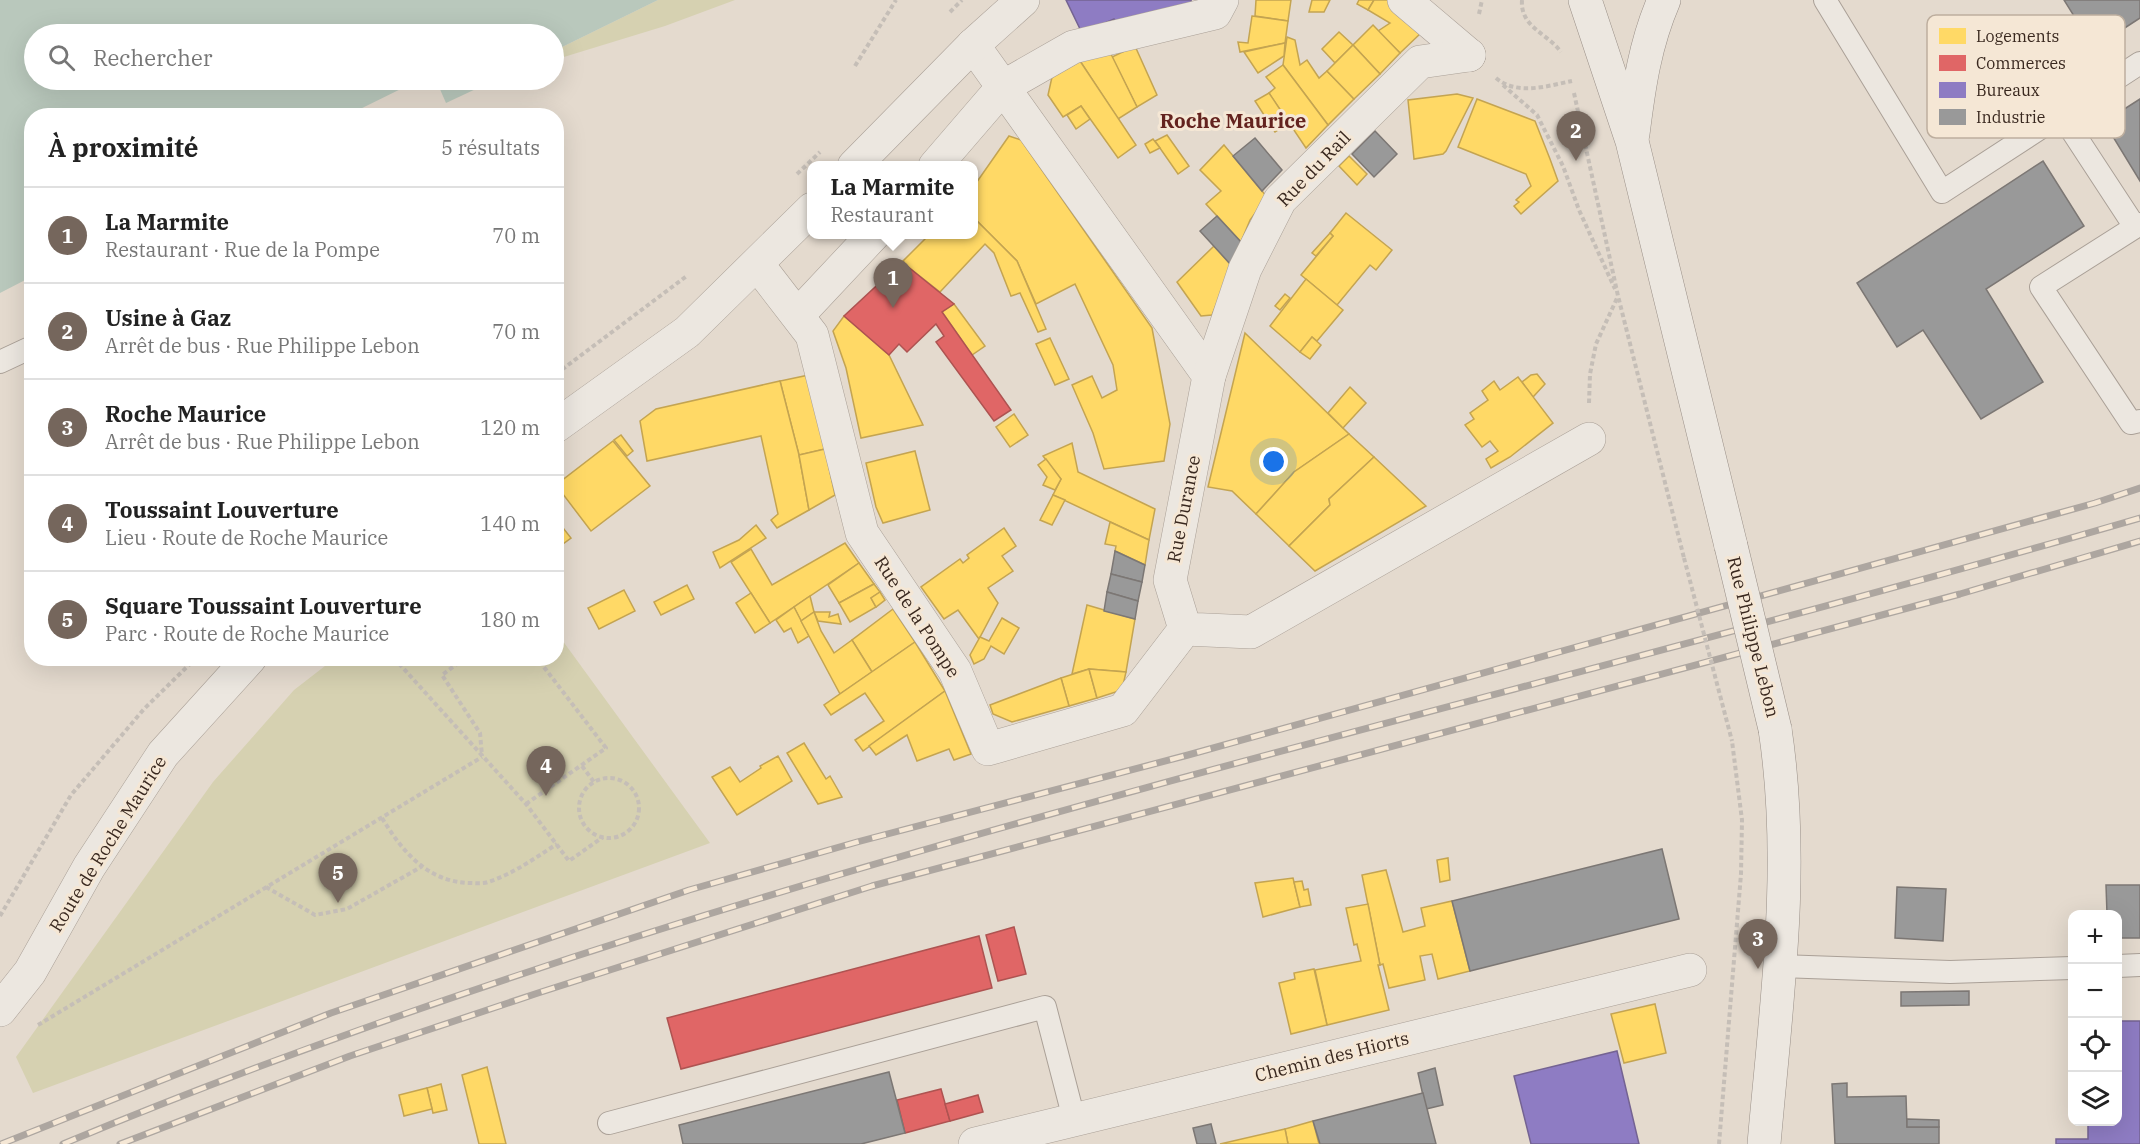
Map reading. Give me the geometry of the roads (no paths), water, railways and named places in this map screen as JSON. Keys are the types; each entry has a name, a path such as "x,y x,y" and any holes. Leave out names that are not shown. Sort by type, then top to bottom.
{"street":[{"path":"858,161 973,45 1023,0"},
{"path":"938,161 1003,87 1073,47 1215,13 1222,0"},
{"name":"Rue du Rail","path":"1209,376 1245,268 1280,200 1420,62 1470,55 1404,0"},
{"name":"Rue Philippe Lebon","path":"1585,0 1632,141 1775,729 1786,822 1780,966 1764,1144"},
{"name":"Rue Philippe Lebon","path":"1632,141 1641,72 1648,42 1664,0"},
{"path":"973,45 1209,376"},
{"path":"564,419 687,332 758,265 807,214"},
{"path":"798,315 869,239"},
{"name":"Rue de la Pompe","path":"758,265 812,335 862,533 955,670 988,749 1123,710 1185,628"},
{"name":"Rue Durance","path":"1185,628 1170,580 1209,376"},
{"path":"1185,628 1251,632 1588,439"},
{"name":"Route de Roche Maurice","path":"0,1010 30,972 89,867 164,754 243,666"},
{"name":"Chemin des Hiorts","path":"975,1144 1689,970"}],"lane":[{"path":"1826,0 1942,192 2024,138"},
{"path":"2125,73 2140,63"},
{"path":"2077,138 2137,226 2041,287 2131,423 2140,421"},
{"path":"0,362 24,351"},
{"path":"2122,966 2140,965"},
{"path":"1780,966 1950,972 2068,968"},
{"path":"609,1123 1045,1007 1074,1119"}],"railway":[{"path":"1,1144 331,1013 689,890 857,842 1188,755 2095,503 2140,488"},
{"path":"63,1144 316,1046 572,957 831,877 1092,802 1617,662 2140,518"},
{"path":"120,1144 350,1056 872,886 1960,594 2140,541"}],"place":[{"name":"Usine à Gaz","path":"1576,161"},
{"name":"La Marmite","path":"893,308"},
{"name":"Toussaint Louverture","path":"546,796"},
{"name":"Square Toussaint Louverture","path":"338,903"},
{"name":"Roche Maurice","path":"1758,969"}],"district":[{"name":"Roche Maurice","path":"1233,121"}]}
